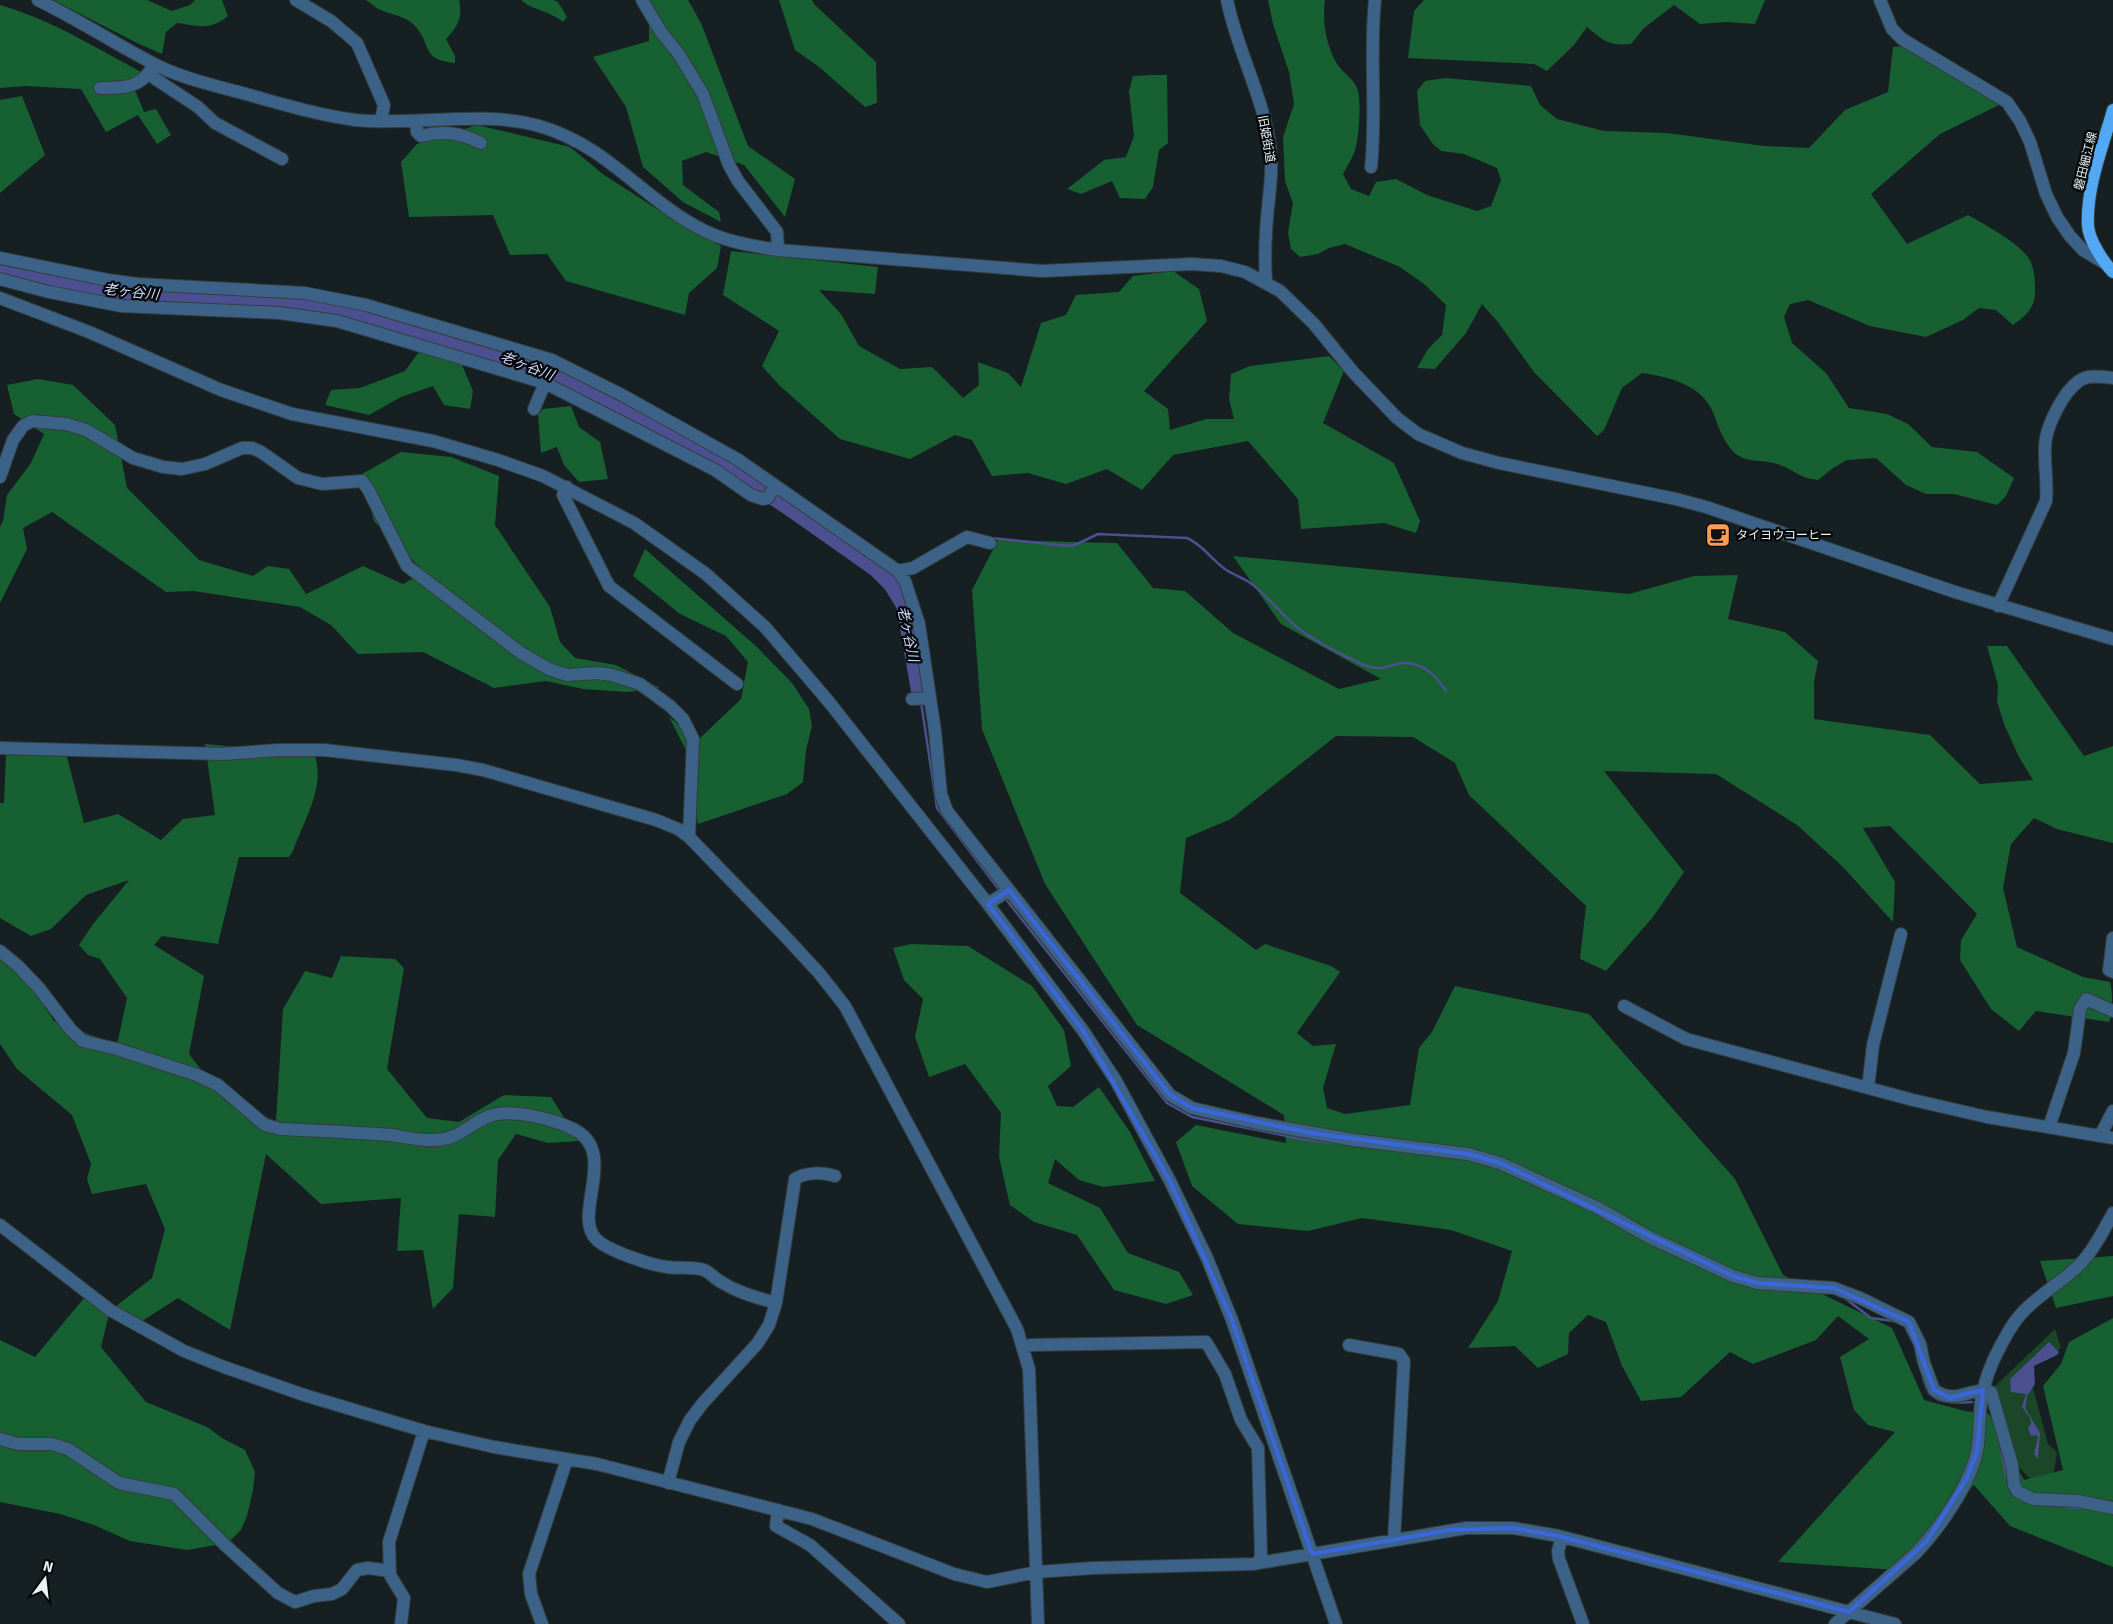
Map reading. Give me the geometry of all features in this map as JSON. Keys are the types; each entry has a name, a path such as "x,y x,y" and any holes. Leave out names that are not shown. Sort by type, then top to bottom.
{"main road":[{"name":"磐田細江線","path":"2113,110 2091,189 2088,227 2103,262 2113,272"}],"street":[{"path":"38,0 151,69 216,123 282,159"},
{"path":"296,0 331,21 357,43 384,105 381,121"},
{"path":"642,0 703,94 729,165 738,181 751,195 777,232 778,250"},
{"name":"旧姫街道","path":"1227,0 1234,30 1265,122 1270,147 1271,173 1266,234 1266,282"},
{"path":"1371,167 1375,120 1372,83 1372,26 1375,0"},
{"path":"1880,0 1892,29 1902,39 2007,102 2020,121 2030,142 2046,194 2057,217 2070,236 2083,250 2103,262"},
{"path":"100,88 127,88 136,85 151,69"},
{"path":"151,69 291,107 354,120 416,122 514,121 540,126 578,141 606,158 658,200 706,232 747,244 778,250 1042,271 1192,264 1221,266 1245,272 1280,291 1314,324 1353,372 1397,418 1418,434 1441,445 1498,463 1676,499 1706,507 1998,606 2113,639"},
{"path":"416,122 417,132 421,136 457,133 481,143"},
{"path":"0,258 108,280 138,284 305,293 366,305 552,360 622,395 737,459 901,575 919,624 941,794 947,811 1116,1081 1170,1181 1207,1258 1232,1320 1336,1624"},
{"path":"774,487 768,498 763,499 752,495 715,470 545,383 337,321 280,313 121,306 49,292 2,280 0,297 89,332 221,390 292,414 433,441 498,460 567,488 634,523 706,574 765,628 1170,1095 1179,1102 1192,1108 1257,1123 1354,1140 1468,1154 1500,1163 1598,1208 1649,1237 1733,1276 1758,1283 1834,1288 1882,1308 1910,1322 1920,1344 1924,1363 1934,1390 1950,1398 1983,1390 1991,1392 2012,1465 2014,1485 2018,1492 2033,1499 2078,1501 2113,1508"},
{"path":"137,306 138,284"},
{"path":"1998,606 2046,501 2047,484 2044,449 2046,432 2054,414 2079,381 2091,377 2113,378"},
{"path":"534,409 545,383"},
{"path":"0,477 13,440 23,426 32,421 66,424 86,430 133,458 163,468 182,469 205,464 242,448 252,448 261,452 298,478 322,484 362,481 407,566 521,653 549,669 567,675 597,673 612,675 640,684 670,706 683,719 693,739 689,837"},
{"path":"567,488 563,495 609,586 737,684"},
{"path":"901,575 967,537 990,543"},
{"path":"912,700 930,698"},
{"path":"0,748 223,754 279,750 324,750 456,764 483,770 584,801 656,820 678,829 689,837 789,940 819,973 845,1006 1017,1329 1024,1347 1029,1369 1038,1624"},
{"path":"1868,1088 1874,1045 1901,934"},
{"path":"2113,938 2109,970 2113,972"},
{"path":"0,951 24,972 71,1030 83,1041 117,1049 197,1075 218,1085 265,1125 281,1129 389,1135 433,1140 453,1138 489,1116 501,1113 536,1117 572,1128 583,1135 592,1149 594,1175 589,1219 590,1230 596,1240 637,1260 666,1267 704,1270 722,1283 739,1291 776,1303"},
{"path":"2049,1127 2074,1053 2080,1009 2086,999 2113,1011"},
{"path":"1624,1006 1686,1039 1913,1100 1978,1115 2113,1138"},
{"path":"2100,1136 2113,1111"},
{"path":"668,1483 679,1442 690,1420 708,1396 757,1344 769,1325 776,1303 795,1179 801,1175 809,1174 835,1176"},
{"path":"1835,1624 1920,1548 1956,1498 1967,1478 1977,1451 1983,1390 1993,1362 2021,1313 2082,1262 2098,1240 2113,1214"},
{"path":"0,1225 110,1310 184,1351 224,1367 304,1395 424,1430 494,1447 597,1464 812,1519 954,1574 987,1582 1037,1572 1093,1568 1258,1563 1450,1530 1482,1528 1528,1530 1562,1537 1895,1624"},
{"path":"1024,1347 1031,1345 1206,1342 1225,1374 1241,1420 1258,1448 1261,1556 1258,1563"},
{"path":"1349,1345 1400,1354 1404,1361 1394,1540"},
{"path":"401,1624 404,1598 390,1576 389,1542 424,1430"},
{"path":"0,1439 18,1444 52,1444 68,1449 119,1482 174,1494 225,1545 278,1593 294,1602 314,1596 332,1594 342,1589 357,1570 368,1568 390,1571"},
{"path":"542,1624 530,1594 529,1574 567,1459"},
{"path":"778,1510 776,1526 810,1545 899,1624"},
{"path":"1562,1537 1558,1551 1559,1559 1581,1623"},
{"path":"1848,1612 1854,1624"}],"highlighted area":[{"path":"1009,890 1170,1095 1192,1108 1311,1133 1468,1154 1500,1163 1733,1276 1757,1283 1834,1288 1909,1322 1934,1390 1950,1398 1983,1390 1977,1451 1967,1478 1927,1541 1849,1612 1559,1536 1513,1528 1450,1530 1312,1554 1232,1320 1170,1181 1084,1032 988,904"}],"green space":[{"path":"53,0 147,0 172,11 190,5 195,0 222,0 228,16 210,26 177,23 166,32 162,54"},
{"path":"366,0 459,0 460,17 454,30 446,39 455,56 455,63 444,61 432,55 420,33 408,20 381,10"},
{"path":"521,0 553,0 558,2 567,17 563,22"},
{"path":"642,0 688,0 701,23 748,146 795,179 785,217 744,165 706,152 682,161 683,185 719,212 721,222 683,202 643,167 626,107 593,57 649,41 649,15"},
{"path":"779,0 812,0 815,5 876,62 877,103 865,107 818,66 795,50"},
{"path":"1268,0 1325,0 1325,24 1330,49 1337,64 1355,84 1359,94 1356,147 1343,174 1351,189 1369,196 1376,182 1396,179 1427,195 1477,211 1491,206 1501,180 1497,168 1464,154 1441,151 1432,143 1420,125 1417,91 1425,81 1446,78 1531,86 1540,105 1557,119 1604,131 1667,133 1764,146 1809,148 1845,110 1888,92 1893,47 1905,46 1999,105 1940,134 1871,194 1907,244 1968,215 2016,245 2028,257 2032,264 2034,276 2034,300 2030,309 2023,317 2013,325 1996,310 1979,308 1963,320 1926,337 1870,326 1808,300 1790,304 1784,317 1792,343 1826,373 1849,408 1887,414 1908,424 1932,447 1977,452 2014,478 2006,496 1997,505 1954,494 1926,494 1906,485 1876,458 1847,460 1818,480 1802,476 1774,463 1741,457 1728,445 1711,408 1698,393 1672,379 1642,373 1622,388 1604,430 1597,436 1534,372 1497,321 1482,304 1466,333 1435,369 1417,368 1428,349 1442,335 1446,305 1424,284 1400,267 1345,244 1329,248 1318,254 1300,257 1291,249 1288,233 1293,203 1285,181 1283,137 1294,104 1289,72 1273,24"},
{"path":"1424,0 1765,0 1755,24 1726,22 1700,24 1674,5 1644,28 1631,44 1607,42 1587,27 1574,45 1547,71 1534,64 1408,58 1414,11"},
{"path":"0,5 56,27 145,74 132,83 144,112 156,109 171,135 157,144 138,115 106,132 81,89 26,86 0,88"},
{"path":"1167,75 1168,143 1159,150 1153,187 1145,199 1120,198 1112,181 1081,194 1067,189 1104,160 1126,157 1134,136 1129,91 1133,76"},
{"path":"22,96 45,155 0,193 0,100"},
{"path":"477,125 570,147 604,175 668,216 721,246 717,268 689,293 685,315 566,281 547,254 510,255 493,215 409,217 401,162 417,144"},
{"path":"731,251 878,267 875,294 819,290 841,314 859,346 900,369 932,367 963,398 979,385 978,362 1008,373 1021,387 1041,323 1066,315 1076,295 1119,292 1133,276 1173,271 1199,289 1207,321 1144,391 1168,409 1170,430 1206,419 1234,419 1229,399 1231,374 1250,366 1329,356 1344,371 1323,423 1394,463 1420,521 1416,533 1384,523 1301,529 1298,499 1248,441 1173,455 1142,490 1107,469 1066,484 1028,473 992,476 972,440 955,435 910,459 840,439 780,386 762,366 779,331 723,295"},
{"path":"421,349 460,360 473,391 470,409 444,405 433,386 401,397 369,415 325,405 331,390 360,388 405,371"},
{"path":"38,379 73,385 115,425 127,488 199,560 253,576 268,566 289,569 306,594 363,566 403,584 424,572 374,521 362,474 401,452 451,457 499,476 495,525 550,607 560,642 575,658 616,665 660,688 627,692 583,689 546,681 494,688 423,652 358,654 331,625 300,607 193,591 166,592 52,512 23,528 27,549 0,603 0,527 3,521 7,495 31,463 44,434 14,414 7,385"},
{"path":"571,406 579,427 600,442 608,479 579,482 564,465 557,447 541,453 538,415 543,409"},
{"path":"998,540 1117,543 1153,588 1185,591 1233,633 1339,689 1381,679 1281,624 1233,556 1629,594 1694,576 1738,575 1728,619 1785,632 1818,661 1814,682 1814,719 1930,735 1980,784 2033,780 2019,757 2004,724 1997,701 1998,685 1987,646 2007,646 2084,756 2113,746 2113,843 2057,829 2034,818 2011,844 2003,888 2017,947 2083,977 2110,982 2112,1002 2109,1022 2036,1011 2019,1031 1991,1009 1960,960 1961,940 1977,914 1890,826 1863,828 1895,882 1893,922 1842,866 1797,825 1716,774 1604,771 1684,872 1653,917 1606,971 1580,959 1586,906 1469,795 1455,763 1413,737 1336,736 1231,819 1186,838 1180,893 1256,950 1265,944 1331,966 1340,972 1297,1033 1313,1046 1336,1044 1323,1088 1327,1108 1345,1114 1410,1105 1419,1048 1432,1032 1455,986 1589,1014 1735,1179 1783,1275 1892,1328 1924,1400 1965,1411 1989,1414 2024,1480 2063,1470 2043,1386 2061,1364 2069,1342 2113,1318 2113,1567 2010,1526 1974,1485 1897,1570 1778,1562 1895,1432 1868,1425 1854,1410 1840,1357 1869,1339 1838,1316 1816,1340 1753,1364 1730,1352 1681,1397 1641,1401 1622,1366 1606,1322 1588,1315 1569,1333 1568,1354 1538,1368 1515,1346 1468,1348 1498,1301 1512,1251 1451,1230 1362,1218 1308,1231 1238,1224 1192,1186 1176,1142 1196,1125 1286,1143 1284,1115 1137,1025 1045,884 982,729 972,590"},
{"path":"645,549 757,647 792,683 809,709 812,726 806,750 803,782 787,794 698,824 688,754 669,717 698,740 741,699 748,662 726,636 680,614 633,576"},
{"path":"205,744 314,754 318,778 312,803 289,857 239,857 218,944 162,936 154,945 204,976 189,1054 225,1101 276,1121 283,1009 305,971 332,978 341,956 395,959 404,968 387,1069 427,1118 459,1122 504,1095 551,1097 579,1141 548,1143 516,1134 498,1160 495,1217 459,1214 453,1288 433,1309 423,1250 397,1251 401,1198 321,1204 266,1154 230,1330 178,1298 136,1325 110,1310 101,1347 146,1402 207,1427 222,1438 245,1450 255,1472 247,1516 241,1530 228,1543 187,1550 130,1541 94,1525 60,1514 0,1502 0,1340 35,1357 84,1298 111,1310 152,1278 165,1229 146,1184 92,1194 87,1179 91,1164 72,1115 17,1069 0,1044 0,946 22,973 54,1021 117,1045 127,998 100,959 88,955 79,945 93,924 129,880 86,895 51,929 31,936 0,918 0,803 4,803 6,755 66,753 84,823 118,814 161,840 183,819 215,815"},
{"path":"911,944 968,946 1032,986 1064,1030 1071,1066 1048,1086 1057,1106 1073,1107 1099,1087 1130,1132 1155,1181 1103,1187 1079,1180 1055,1159 1048,1183 1100,1208 1128,1253 1179,1272 1193,1295 1166,1304 1114,1290 1077,1235 1034,1222 1010,1205 999,1157 1001,1113 965,1064 929,1077 915,1037 923,999 904,980 893,948"},
{"path":"2113,1256 2113,1296 2056,1308 2040,1261"},
{"path":"2055,1329 2061,1348 2035,1365 2029,1373 2048,1444 2057,1452 2054,1472 2042,1492 2017,1465 1993,1388"}],"water":[{"path":"2049,1342 2059,1352 2057,1355 2034,1366 2035,1384 2027,1396 2025,1408 2040,1433 2038,1459 2034,1454 2038,1437 2036,1435 2031,1436 2028,1428 2031,1424 2030,1418 2022,1407 2026,1394 2011,1392 2010,1379"}],"waterway":[{"name":"老ヶ谷川","path":"0,268 86,287 190,298 295,303 361,314 522,362 556,377 726,466 876,569 891,584 904,605 919,691"},
{"path":"991,538 1068,546 1075,545 1098,534 1187,538 1198,544 1225,569 1255,587 1293,624 1318,642 1372,667 1381,668 1404,663 1418,665 1429,671 1446,691"},
{"path":"891,584 900,579"},
{"path":"921,702 937,808 1000,891"},
{"path":"1005,898 1167,1103 1192,1117 1302,1139 1344,1144"},
{"path":"1773,1290 1785,1291"},
{"path":"1846,1299 1871,1318 1894,1321"},
{"path":"1923,1377 1926,1386 1935,1398 1955,1403 1972,1402"},
{"path":"2001,1450 2007,1479"},
{"path":"2065,1507 2082,1508"}],"place":[{"name":"タイヨウコーヒー","path":"1718,535"}]}
